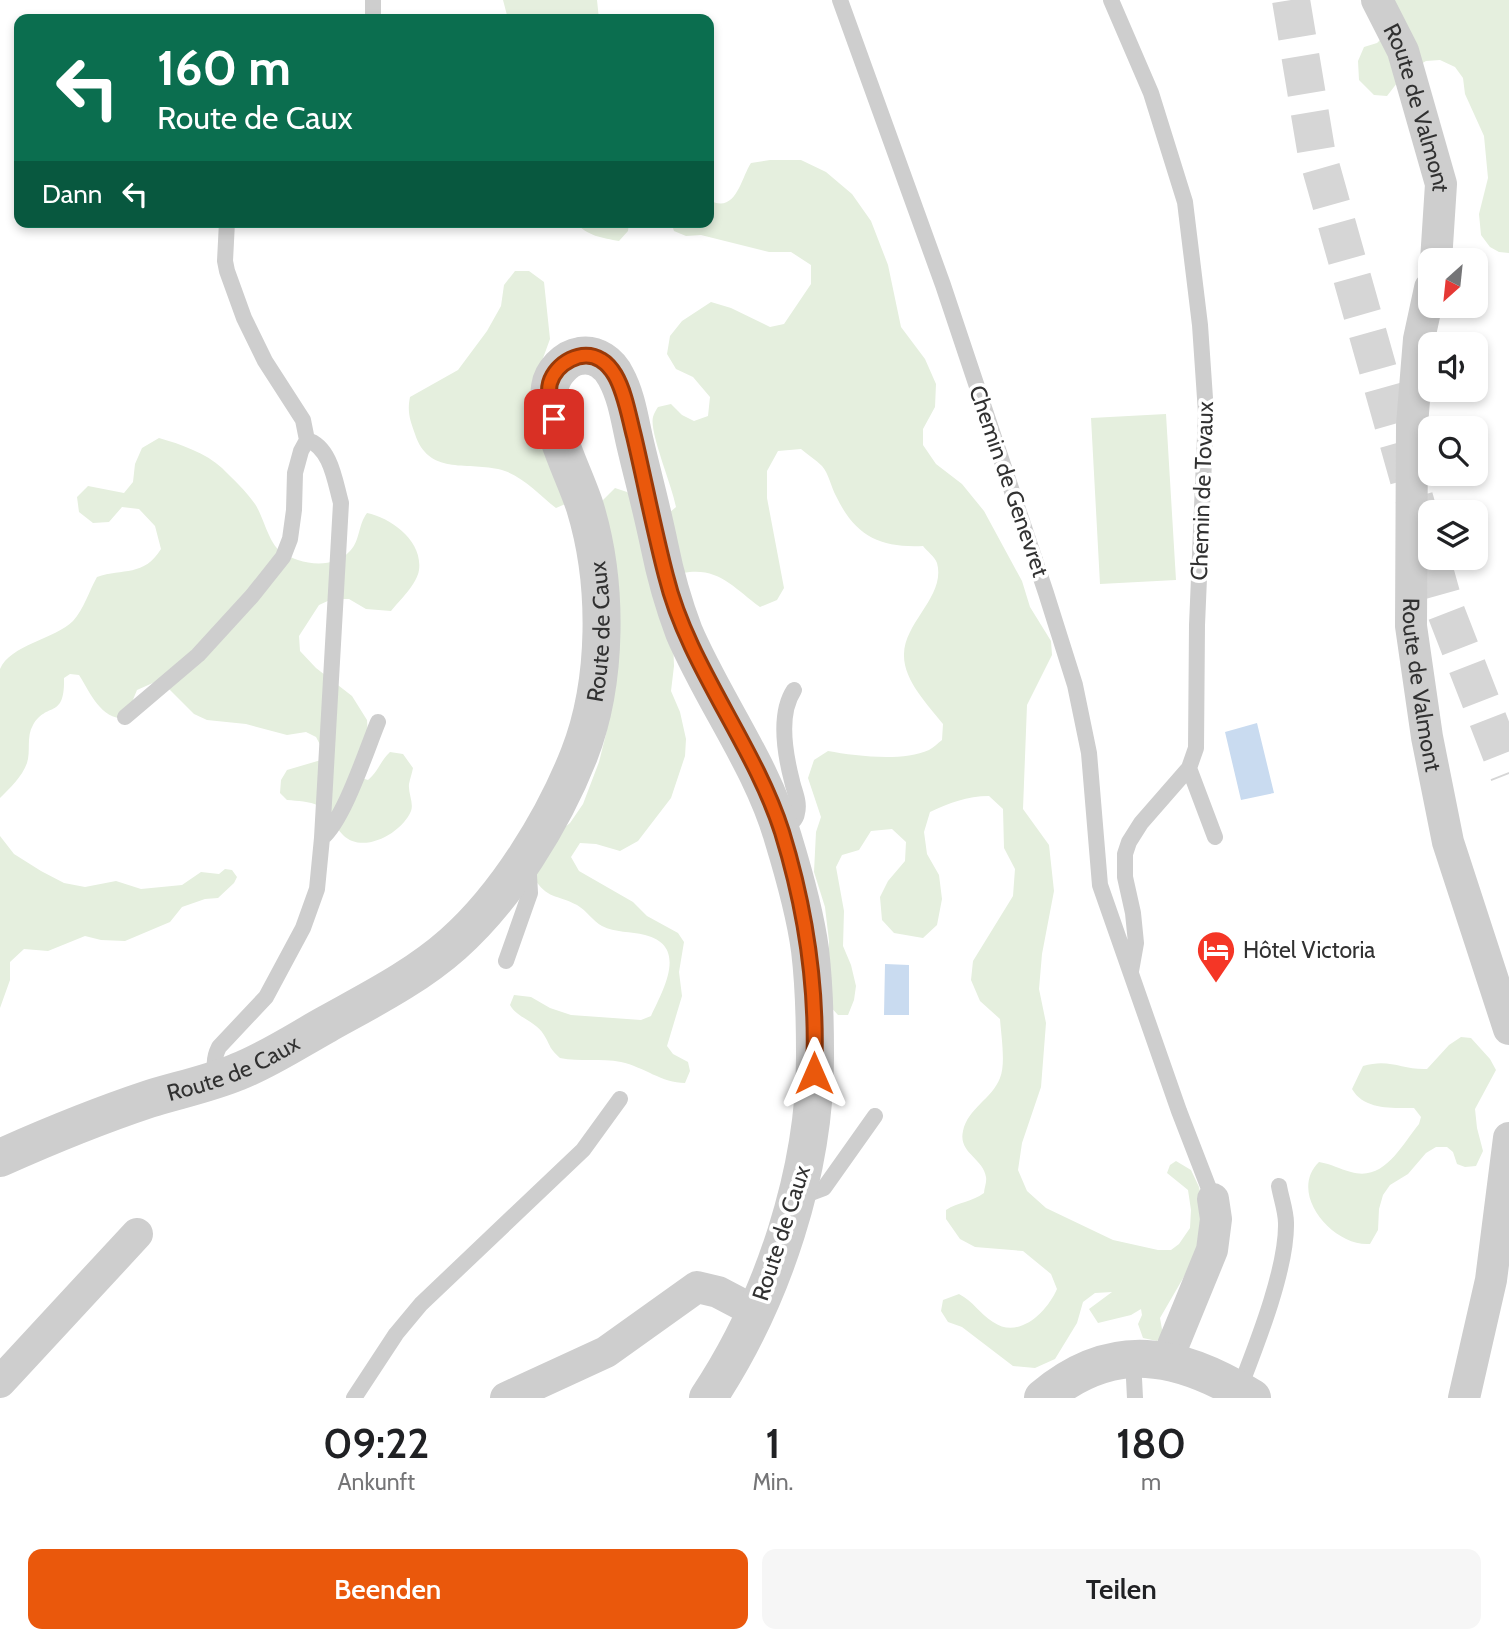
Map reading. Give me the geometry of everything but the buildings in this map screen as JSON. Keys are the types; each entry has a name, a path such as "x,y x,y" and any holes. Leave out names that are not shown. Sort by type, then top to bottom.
{"street":[{"name":"Route de Valmont","path":"1377,0 1403,51 1441,184 1437,248"},
{"name":"Route de Valmont","path":"1424,318 1419,339 1412,425 1411,626 1427,737 1448,842 1509,1029"},
{"name":"Route de Caux","path":"0,1158 76,1125 218,1079 256,1063 422,969 474,924 519,866 542,830 580,753 591,716 598,673 601,635 597,556 585,507 554,419 549,392 550,382 556,371 572,358 599,358 616,377 628,415 666,578 685,633 748,753 781,830 810,950 815,1053 813,1112 799,1190 756,1312 743,1340 708,1398"},
{"path":"1464,1398 1491,1280 1509,1138"},
{"path":"1150,1359 1212,1250 1216,1219 1213,1199"},
{"path":"0,1382 136,1234"},
{"name":"Route de Caux","path":"506,1398 607,1352 697,1287 718,1292 756,1312"},
{"path":"1043,1398 1062,1382 1082,1372 1106,1364 1150,1359 1190,1367 1245,1394"}],"lane":[{"name":"Chemin de Genevret","path":"840,0 943,285 1075,685 1089,753 1100,885 1111,921 1132,971 1178,1111 1213,1199"},
{"name":"Chemin de Tovaux","path":"1111,0 1151,93 1185,202 1200,325 1206,413 1197,625 1196,748 1189,768 1141,822 1125,854 1125,877 1136,943 1132,971"},
{"path":"125,718 198,655 252,596 283,557 290,539 297,461 307,440 303,420 265,361 244,318 226,271 227,228"},
{"path":"218,1079 214,1067 219,1047 266,997 303,928 317,889 323,838 341,503 326,454 314,442 307,440"},
{"path":"781,830 793,822 798,803 787,761 786,741 786,711 788,699 794,690"},
{"path":"323,838 330,832 346,799 379,722"},
{"path":"1189,768 1215,838"},
{"path":"506,961 530,893 529,875 519,866"},
{"path":"354,1398 396,1334 421,1304 583,1150 620,1099"},
{"path":"799,1190 808,1194 824,1188 875,1116"},
{"path":"1245,1394 1254,1353 1281,1264 1286,1221 1279,1186"},
{"path":"1135,1398 1150,1359"}],"green space":[{"path":"503,0 597,0 598,14 507,14"},
{"path":"1387,0 1509,0 1509,253 1490,247 1481,235 1479,214 1488,178 1484,136 1465,94 1463,78 1455,67 1440,60 1426,61 1404,74 1387,96 1374,95 1359,80 1358,61 1364,47 1377,43 1383,37"},
{"path":"801,160 826,172 852,194 871,221 888,265 901,327 925,359 936,384 935,407 923,429 923,445 936,464 962,484 984,511 1022,581 1030,607 1051,641 1052,655 1027,705 1023,809 1049,845 1054,891 1042,954 1039,989 1046,1023 1041,1087 1022,1143 1018,1170 1027,1191 1046,1208 1113,1240 1158,1250 1171,1250 1179,1244 1190,1228 1191,1210 1188,1190 1167,1173 1170,1165 1176,1161 1191,1170 1199,1187 1206,1218 1200,1249 1160,1318 1163,1335 1157,1341 1143,1338 1138,1324 1142,1315 1141,1309 1131,1315 1098,1323 1089,1309 1112,1292 1095,1293 1083,1302 1077,1323 1055,1359 1035,1368 1013,1366 962,1327 948,1322 941,1311 943,1300 959,1294 993,1322 1013,1328 1022,1326 1039,1314 1057,1289 1051,1274 1023,1251 975,1247 960,1239 946,1219 946,1210 984,1193 984,1170 964,1145 963,1131 970,1116 992,1092 1000,1078 1003,1049 1000,1019 980,1001 971,980 973,961 1013,896 1015,869 1004,848 1003,809 989,796 958,801 930,812 924,832 927,854 939,875 942,899 937,925 923,938 894,933 882,920 880,897 888,881 905,861 906,842 892,829 871,831 859,850 842,855 836,867 844,911 843,946 856,986 848,1015 838,1015 828,1004 829,941 825,907 814,872 816,832 821,817 808,778 814,760 828,751 865,756 906,756 929,750 942,740 943,724 912,683 904,654 911,630 931,598 938,575 936,561 923,546 882,542 861,530 843,510 824,469 801,449 778,451 767,471 767,498 784,588 777,600 760,607 716,576 683,573 673,639 671,691 680,712 686,739 685,756 671,798 638,841 620,851 596,844 580,843 571,857 579,871 633,902 647,916 678,933 684,942 679,972 682,996 667,1046 673,1054 688,1062 690,1071 685,1083 669,1080 621,1062 560,1058 541,1030 510,1005 514,995 531,997 550,1008 571,1015 641,1020 651,1016 666,982 669,959 666,949 658,941 645,935 602,926 577,905 543,890 533,877 545,843 570,823 583,804 599,762 607,730 598,516 603,500 615,488 627,492 639,503 669,513 676,507 654,434 654,414 658,407 671,404 682,415 694,421 708,416 710,397 693,377 676,369 667,354 670,336 682,321 711,302 731,308 770,327 784,324 811,284 811,265 791,252 769,252 701,235 686,236 674,231 673,228 714,228 714,202 726,203 732,199 751,163"},
{"path":"582,228 628,228 619,241"},
{"path":"515,271 529,271 544,282 550,339 542,361 570,502 556,508 522,480 506,472 486,467 449,464 429,456 421,447 410,416 410,397 458,370 487,331 501,306 504,285"},
{"path":"1166,414 1176,580 1100,584 1091,418"},
{"path":"159,438 201,453 222,468 258,509 276,547 297,560 325,563 343,557 353,547 367,513 386,520 404,532 411,541 419,559 418,575 408,592 391,611 366,609 349,599 332,599 319,605 299,636 300,651 316,668 352,696 367,720 368,736 358,777 368,780 390,752 403,754 413,768 409,784 411,811 391,834 371,842 351,841 319,806 287,800 280,793 281,780 287,770 321,760 324,752 316,737 306,732 287,735 246,724 207,720 194,714 165,685 155,682 137,690 125,719 116,718 97,704 79,675 70,674 64,678 62,700 33,725 25,768 0,798 0,669 13,654 73,621 97,577 140,568 161,549 155,526 139,509 122,507 109,522 93,523 79,512 77,497 88,486 124,493 133,482 135,464 142,448"},
{"path":"0,836 14,854 41,871 64,883 85,887 116,881 141,889 182,885 201,872 219,874 225,869 232,870 237,877 218,898 205,899 182,907 170,922 125,941 85,936 48,951 24,949 10,962 10,980 0,1008"},
{"path":"1461,1037 1471,1038 1496,1070 1475,1109 1483,1151 1476,1166 1465,1167 1457,1164 1453,1152 1447,1147 1436,1147 1426,1153 1408,1174 1390,1185 1383,1195 1378,1230 1370,1244 1356,1243 1342,1237 1329,1228 1311,1202 1308,1188 1310,1175 1319,1162 1351,1172 1373,1172 1391,1160 1419,1124 1421,1117 1414,1108 1379,1106 1357,1096 1352,1089 1363,1066 1381,1063 1427,1069 1449,1045"}],"water":[{"path":"1257,723 1274,793 1241,800 1225,732"},
{"path":"885,964 909,965 909,1015 884,1015"}],"tunnel":[{"path":"1291,0 1316,150 1418,511"},
{"path":"1434,570 1446,612 1509,774"}],"place":[{"name":"Hôtel Victoria","path":"1216,984"}],"route":[{"path":"554,419 549,392 550,382 556,371 572,358 579,356 592,356 606,363 616,377 628,415 666,578 685,633 748,753 781,830 810,950 814,1073"}]}
